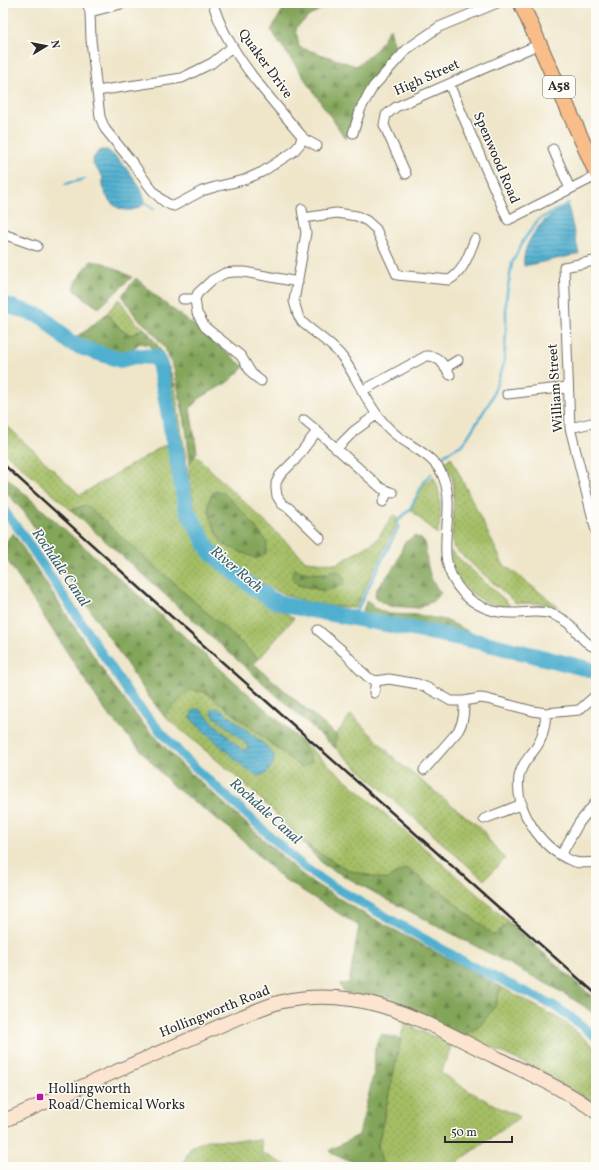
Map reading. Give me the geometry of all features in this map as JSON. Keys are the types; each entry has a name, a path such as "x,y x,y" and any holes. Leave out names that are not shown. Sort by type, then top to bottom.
{"highway":[{"name":"A58","path":"524,4 540,44 594,164"}],"main road":[{"name":"Hollingworth Road","path":"3,1121 240,1017 279,1002 312,997 342,998 370,1002 419,1019 550,1084 582,1102 596,1112"}],"street":[{"path":"87,3 90,12 91,40 100,117 105,129 161,199 169,205 174,206 202,191 215,186 244,180 262,172 293,152 300,144 302,137 317,146"},
{"path":"90,12 125,3"},
{"name":"Quaker Drive","path":"213,3 217,18 232,47 267,94 302,137"},
{"path":"353,133 361,108 373,87 407,49 439,27 497,3"},
{"name":"High Street","path":"406,174 384,125 386,115 396,107 540,44"},
{"path":"97,92 182,78 212,63 232,47"},
{"name":"Spenwood Road","path":"449,84 508,220 596,176"},
{"path":"553,148 570,189"},
{"path":"302,209 306,233 294,301 298,316 302,322 342,357 376,415 396,435 422,451 431,459 440,471 447,490 445,544 446,563 452,577 462,592 476,604 487,609 510,613 542,612 557,616 569,623 587,644 596,648"},
{"path":"304,218 336,213 353,215 367,221 376,229 393,278 451,284 463,266 470,243"},
{"path":"3,234 37,246"},
{"name":"William Street","path":"594,261 564,267 570,428 596,531"},
{"path":"261,381 252,374 241,356 205,327 197,313 195,299 198,293 212,280 225,273 244,272 298,282"},
{"path":"183,299 195,299"},
{"path":"362,390 426,356 439,359 448,371 458,360"},
{"path":"507,394 568,387"},
{"path":"336,449 354,431 376,415"},
{"path":"304,420 381,488 390,492 383,502"},
{"path":"570,428 596,422"},
{"path":"317,431 296,460 280,475 276,482 273,498 311,523 320,538"},
{"path":"318,630 331,635 359,669 369,678 376,681 389,679 418,684 451,701 464,701 480,698 546,713 579,710 596,695"},
{"path":"374,693 376,681"},
{"path":"424,770 428,759 458,730 462,724 464,717 464,701"},
{"path":"546,713 543,734 539,743 524,763 519,776 518,788 522,804 533,829 540,838 561,855 572,862 596,862"},
{"path":"561,855 579,823 596,802"},
{"path":"484,819 522,804"}],"green space":[{"path":"288,3 331,3 308,17 296,28 299,47 356,66 377,49 390,28 397,55 357,111 346,139 271,30"},
{"path":"91,261 104,263 132,277 99,308 75,290 75,282"},
{"path":"136,278 163,302 203,332 244,367 228,382 200,398 190,408 197,452 190,463 186,428 174,369 165,348 150,329 136,317 122,295"},
{"path":"119,299 135,322 144,328 132,335 121,330 107,313"},
{"path":"107,313 121,330 132,335 144,328 163,355 170,369 175,386 168,386 161,365 150,345 140,343 124,354 114,356 70,340 87,330"},
{"path":"168,386 175,386 196,523 189,505"},
{"path":"3,422 80,495 168,443 178,502 190,529 210,560 262,601 294,618 259,659 86,505 71,510 3,451"},
{"path":"195,454 306,561 337,564 376,541 394,514 397,517 395,528 355,608 317,604 295,598 260,582 227,559 214,545 203,529 196,511 189,468 190,462","holes":["246,515 236,549 222,544","294,569 314,573 335,571 326,591 298,585"]},
{"path":"451,457 503,564 560,608 542,604 516,603 454,548 452,542 454,490 452,475 444,463"},
{"path":"433,477 440,497 440,521 437,534 411,510 423,485"},
{"path":"3,478 7,478 299,739 312,761 302,768 206,692 190,690 164,716 149,697 24,512 3,489"},
{"path":"214,491 223,492 246,515 267,542 266,553 257,559 222,544 210,518 210,497"},
{"path":"86,505 259,659 254,664 336,735 335,748 71,510"},
{"path":"13,533 112,684 143,724 184,767 307,879 363,913 501,987 495,1006 480,1026 464,1035 343,991 340,984 349,983 359,926 282,878 233,831 173,786 106,712 3,554 3,545"},
{"path":"414,536 425,542 430,575 441,593 433,601 419,608 390,606 381,602 375,596 376,590 397,563 404,543"},
{"path":"451,551 508,603 510,608 488,603 469,591 461,583 455,573"},
{"path":"294,569 305,573 322,574 335,571 341,573 345,579 343,585 326,591 298,585 292,574"},
{"path":"367,600 375,608 388,614 419,615 446,620 471,633 470,637 361,616"},
{"path":"190,690 206,692 302,768 312,761 299,739 509,922 494,936 449,898 406,868 386,880 348,870 304,844 273,811 230,771 164,716"},
{"path":"351,714 399,763 482,829 488,839 505,859 484,880 335,748 336,735"},
{"path":"304,844 348,870 386,880 406,868 449,898 494,936 509,922 596,1000 596,1016 584,1006 553,987 324,865"},
{"path":"501,987 563,1021 596,1048 596,1104 533,1067 464,1035 480,1026 495,1006"},
{"path":"404,1024 452,1044 441,1073 479,1097 520,1117 451,1167 385,1167 381,1160 378,1145"},
{"path":"381,1034 401,1039 378,1145 381,1160 385,1167 377,1167 358,1161 346,1160 331,1153 330,1150 359,1135 374,1072 375,1048"},
{"path":"207,1140 261,1140 262,1153 290,1167 181,1167 191,1147"}],"water":[{"path":"102,150 107,150 112,154 131,174 141,190 144,197 144,204 136,209 128,210 114,206 109,200 105,193 103,177 93,164 93,159 97,153"},
{"path":"568,206 579,254 524,266 527,245 534,232 549,217"},
{"path":"215,708 222,710 266,746 274,755 273,764 266,774 257,776 246,769 191,719 192,712 199,709 242,750 246,750 248,747 245,743 213,715 211,710"}],"waterway":[{"path":"65,184 85,179"},
{"path":"143,202 154,209"},
{"path":"442,459 445,454 463,444 491,400 504,363 506,299 512,263 523,241 538,220 569,203"},
{"name":"River Roch","path":"3,304 43,317 70,343 86,349 120,360 134,356 155,357 159,363 161,372 186,508 210,552 251,586 272,600 294,607 481,642 596,671"},
{"path":"353,618 398,528 398,521 410,509 424,481 431,474"},
{"name":"Rochdale Canal","path":"3,509 20,531 134,701 186,759 304,867 329,884 470,965 553,1005 596,1037"}],"railway":[{"path":"3,464 184,628 596,994"}],"place":[{"name":"Hollingworth Road/Chemical Works","path":"40,1097"}]}
